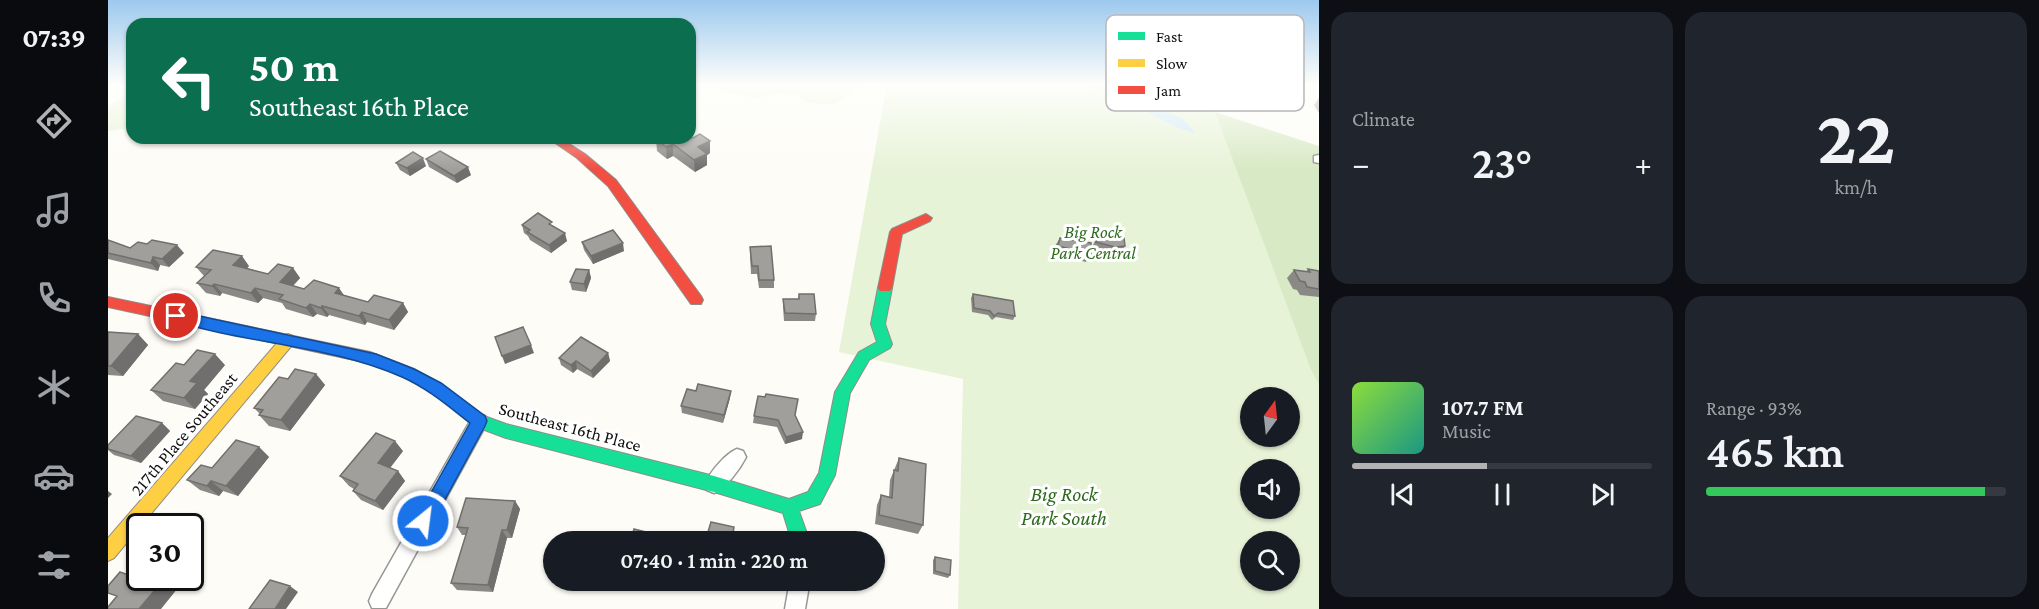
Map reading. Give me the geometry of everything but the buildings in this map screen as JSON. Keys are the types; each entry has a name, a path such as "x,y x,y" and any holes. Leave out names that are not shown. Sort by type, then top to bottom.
{"street":[{"path":"562,144 612,183 696,300"},
{"path":"797,531 789,507 814,498 827,475 843,392 864,356 885,344 878,324 896,232 926,218"},
{"name":"Southeast 16th Place","path":"108,303 370,358 409,373 436,387 479,421 506,431 714,484 789,507"},
{"name":"217th Place Southeast","path":"108,552 288,340"},
{"path":"379,601 479,421"},
{"path":"714,484 737,456"},
{"path":"795,609 798,591"}],"green space":[{"path":"108,112 126,112 126,129 108,131"},
{"name":"Big Rock Park Central","path":"882,112 1216,112 1310,368 1319,385 1319,609 958,609 963,379 839,352"},
{"path":"1215,112 1319,146 1319,385 1310,368"}],"water":[{"path":"1148,112 1168,112 1183,119 1195,133 1178,128"}],"traffic: fast":[{"path":"797,531 789,507 814,498 827,475 843,392 864,356 885,344 878,324 885,288"},
{"path":"438,389 479,421 506,431 714,484 789,507"}],"traffic: slow":[{"path":"108,552 288,340"}],"traffic: jam":[{"path":"562,144 581,156 612,183 696,300"},
{"path":"885,288 896,232 926,218"},
{"path":"108,302 370,358 409,373 438,389"}],"route":[{"path":"176,316 370,358 409,373 436,387 479,421 423,521"}],"park label":[{"name":"Big Rock Park South","path":"1064,506"}]}
